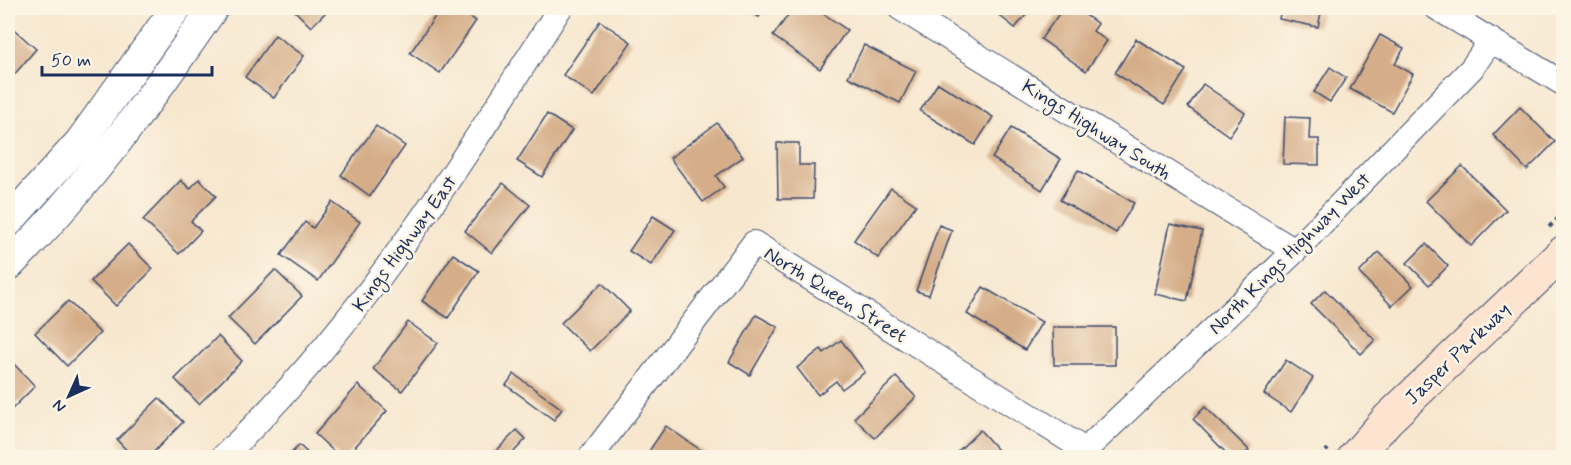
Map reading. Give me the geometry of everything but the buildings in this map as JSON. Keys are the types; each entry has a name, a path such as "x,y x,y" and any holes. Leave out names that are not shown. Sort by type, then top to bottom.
{"main road":[{"name":"Jasper Parkway","path":"1354,458 1388,418 1563,252"}],"street":[{"path":"8,222 80,142 176,8"},
{"path":"8,266 42,232 153,96 213,8"},
{"name":"Kings Highway East","path":"222,458 357,309 456,171 560,8"},
{"name":"Kings Highway South","path":"900,8 1294,251"},
{"path":"1437,8 1563,84"},
{"name":"North Kings Highway West","path":"1081,454 1294,251 1473,68 1491,40"},
{"name":"North Queen Street","path":"590,458 754,243 1081,454"}]}
